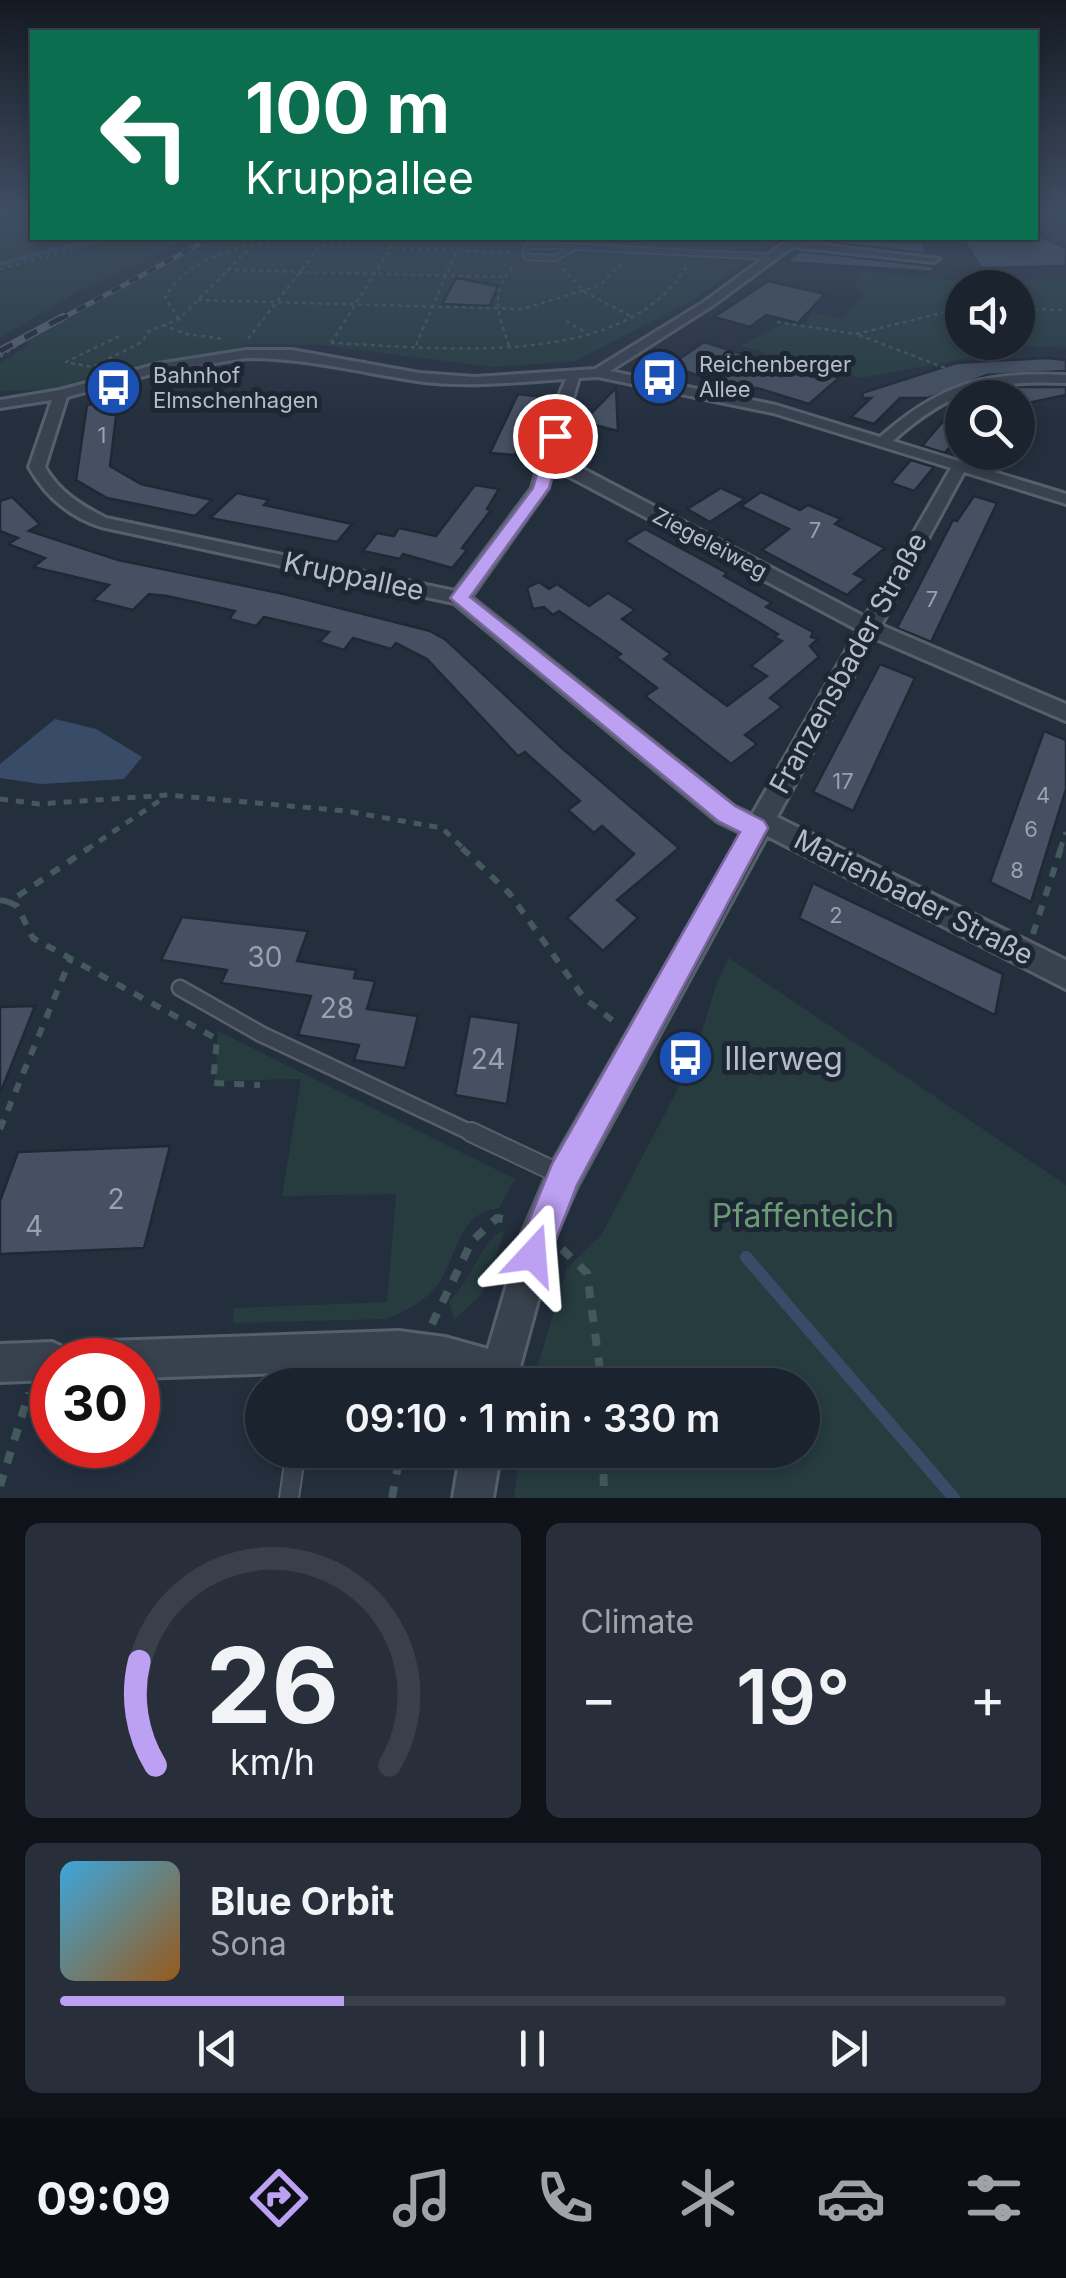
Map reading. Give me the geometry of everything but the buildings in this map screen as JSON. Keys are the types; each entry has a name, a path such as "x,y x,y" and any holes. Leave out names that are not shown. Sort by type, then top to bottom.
{"street":[{"path":"598,374 736,283"},
{"path":"0,404 61,394 158,368 246,354 292,354 419,377 475,381 598,374 776,408 945,463"},
{"path":"460,598 540,488 550,462 558,413 574,375"},
{"path":"1032,380 1066,378"},
{"name":"Kruppallee","path":"61,394 37,467 45,484 65,504 101,522 460,598 726,814 758,824"},
{"path":"882,443 924,404 945,396"},
{"name":"Ziegeleiweg","path":"550,462 567,466 870,628 1066,712"},
{"name":"Franzensbader Straße","path":"500,1368 540,1234 564,1176 957,470"},
{"path":"969,470 1066,499"},
{"name":"Marienbader Straße","path":"758,824 1066,975"},
{"path":"313,1368 424,1353 468,1368"},
{"path":"0,1362 30,1362"},
{"path":"160,1362 284,1368"},
{"path":"473,1498 479,1468"}],"lane":[{"path":"180,988 260,1034 564,1176"},
{"path":"290,1498 294,1468"}],"path":[{"path":"170,283 165,298 171,314 179,319"},
{"path":"119,336 66,362 92,367 142,342 149,331 179,319 215,283"},
{"path":"248,339 292,283"},
{"path":"370,283 331,343 509,346 587,334 632,317 664,297 674,283"},
{"path":"416,345 443,283"},
{"path":"501,283 494,300 509,346"},
{"path":"577,283 585,292 632,317"},
{"path":"198,300 498,310 541,305 585,292 600,283"},
{"path":"1035,309 1066,310"},
{"path":"856,334 919,314 945,310"},
{"path":"566,320 587,334"},
{"path":"778,322 856,334 972,380"},
{"path":"163,325 203,338 265,340"},
{"path":"0,356 24,341"},
{"path":"142,342 148,350"},
{"path":"4,901 168,795"},
{"path":"0,799 38,804 168,795 346,811 442,828 510,894 598,1013 640,1037"},
{"path":"1026,954 1066,832"},
{"path":"4,901 17,906 33,938 218,1039 213,1083 260,1085"},
{"path":"0,1129 70,958"},
{"path":"424,1353 437,1308 483,1228 496,1218 508,1218 574,1257 586,1272 600,1368"},
{"path":"0,1486 30,1405"},
{"path":"392,1498 398,1468"},
{"path":"603,1468 604,1498"}],"green space":[{"path":"0,283 95,283 82,289 0,338"},
{"path":"128,283 717,283 694,300 575,361 493,367 321,345 252,344 57,389 0,391 0,363 31,344 27,342"},
{"path":"857,283 945,283 945,360 957,360 862,378 740,346 785,322 804,326 813,312 843,319 863,295 855,288"},
{"path":"1035,283 1066,283 1066,348 1035,346"},
{"name":"Pfaffenteich","path":"729,958 1066,1185 1066,1498 514,1498 518,1468 820,1468 820,1368 537,1368 567,1268 602,1234 694,1058 717,982"},
{"path":"218,1031 515,1179 499,1208 485,1212 467,1227 445,1273 421,1301 386,1319 233,1323 234,1308 387,1302 396,1194 282,1196 301,1079 215,1081"},
{"path":"505,1230 481,1295 454,1320 449,1301 490,1242"}],"water":[{"path":"55,719 96,729 142,757 124,779 41,784 0,778 0,764"}],"waterway":[{"path":"746,1257 954,1498"}],"railway":[{"path":"59,320 128,283"},
{"path":"0,351 63,317"}],"place":[{"name":"Reichenberger Allee","path":"660,377"},
{"name":"Bahnhof Elmschenhagen","path":"114,388"},
{"name":"Illerweg","path":"685,1058"}],"route":[{"path":"533,1255 564,1176 755,828 726,814 502,628 460,598 540,488 555,436"}]}
